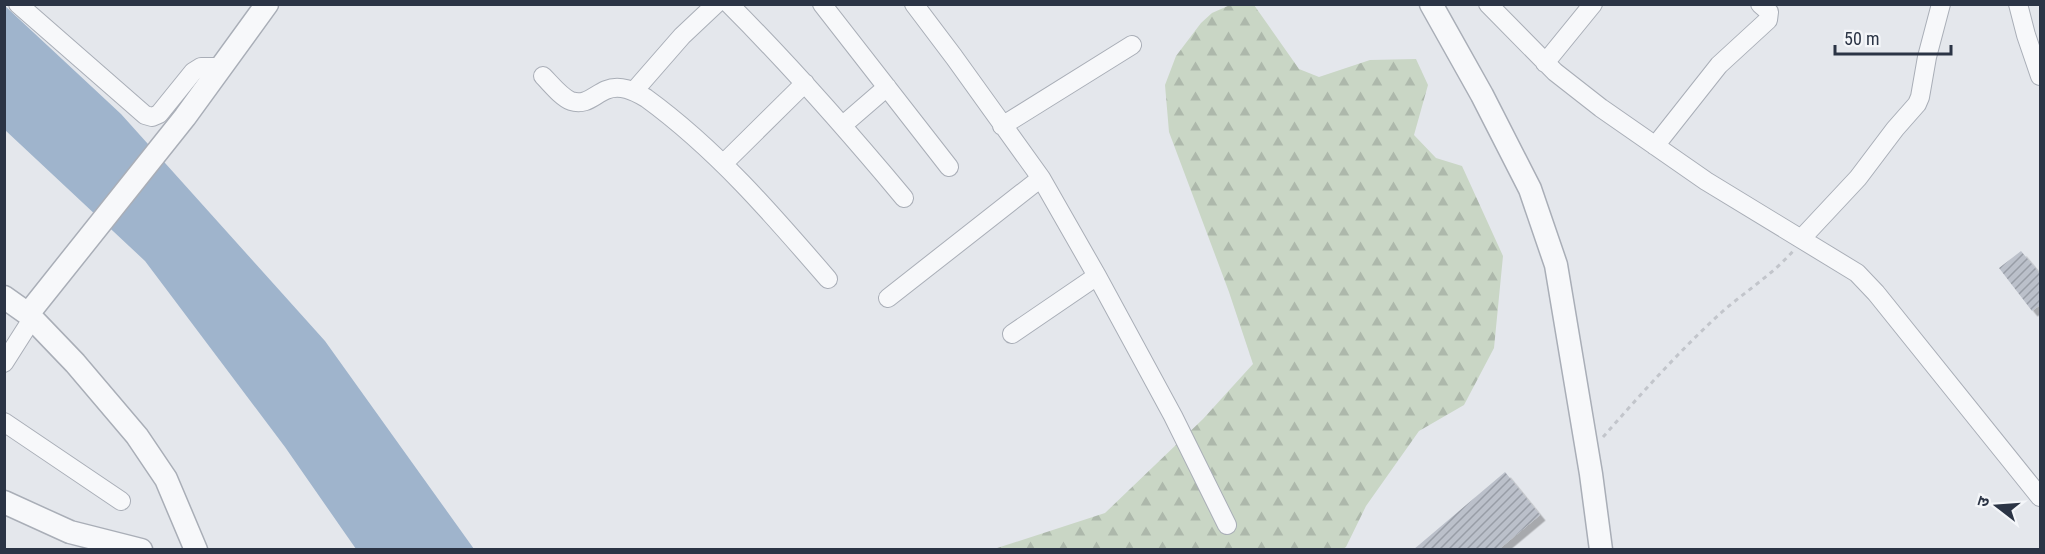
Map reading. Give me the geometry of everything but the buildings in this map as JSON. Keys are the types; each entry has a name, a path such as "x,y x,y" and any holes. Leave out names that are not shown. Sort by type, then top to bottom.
{"street":[{"path":"18,4 145,115 152,117 159,114 194,72 201,67 221,67"},
{"path":"4,363 30,316 88,236 176,126 267,4"},
{"path":"634,91 682,36 716,4"},
{"path":"729,4 843,125 904,198"},
{"path":"822,4 949,167"},
{"path":"914,4 1041,178 1173,416 1227,525"},
{"path":"1431,4 1482,95 1530,189 1557,265 1601,549"},
{"path":"1488,4 1545,63 1601,108 1706,181 1857,273 1876,292 2040,497"},
{"path":"1545,63 1593,4"},
{"path":"1655,146 1719,65 1768,20 1769,12 1760,4"},
{"path":"1801,239 1858,178 1917,104 1941,4"},
{"path":"2018,4 2025,35 2040,76"},
{"path":"1002,126 1132,45"},
{"path":"543,76 573,102 584,102 607,90 618,88 634,91 660,108 724,163 767,208 828,279"},
{"path":"724,163 805,83"},
{"path":"843,125 887,87"},
{"path":"888,298 1041,178"},
{"path":"1012,334 1097,276"},
{"path":"4,297 30,316 75,363 137,436 166,479 196,549"},
{"path":"4,422 121,501"},
{"path":"4,502 70,532 141,549"}],"path":[{"path":"1588,455 1647,387 1682,351 1724,311 1784,262 1801,239"}],"green space":[{"path":"1230,5 1254,5 1299,69 1319,77 1370,60 1416,59 1428,85 1414,135 1436,158 1462,166 1503,256 1494,348 1464,405 1419,431 1366,506 1346,547 1341,550 991,550 1105,513 1203,419 1253,364 1229,292 1169,132 1165,85 1176,56 1201,23 1212,13"}],"water":[{"path":"4,5 121,114 325,341 474,549 356,549 285,447 145,261 5,130"}]}
